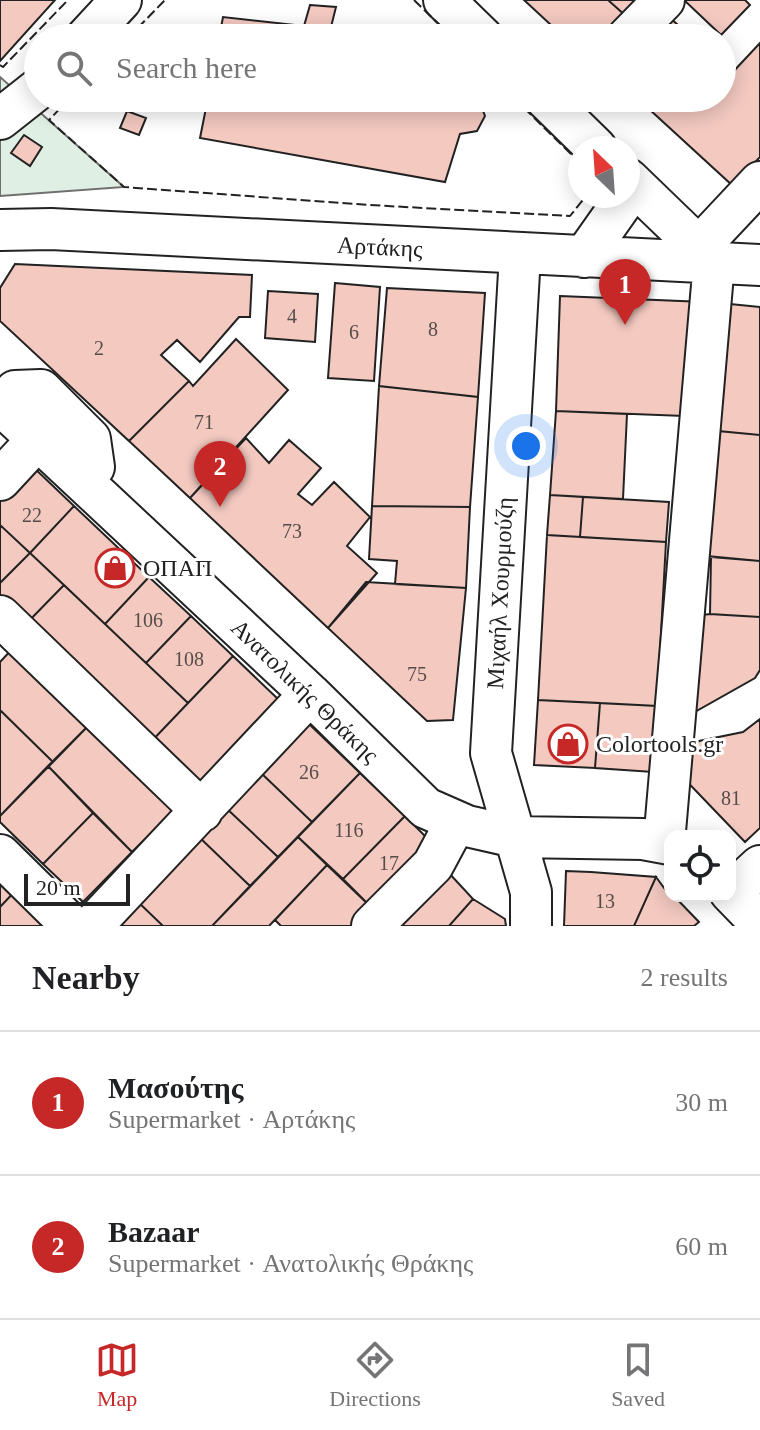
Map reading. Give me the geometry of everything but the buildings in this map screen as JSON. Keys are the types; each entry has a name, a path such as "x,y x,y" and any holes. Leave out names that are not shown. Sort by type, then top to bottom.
{"street":[{"path":"99,24 121,0"},
{"path":"444,0 469,24"},
{"path":"641,24 664,0"},
{"path":"0,119 24,100"},
{"path":"565,112 586,136"},
{"path":"668,830 707,255 760,182"},
{"path":"640,198 707,255"},
{"path":"584,257 617,208"},
{"name":"Αρτάκης","path":"0,230 51,229 520,255 707,255 760,265"},
{"name":"Μιχαήλ Χουρμούζη","path":"520,255 491,753 531,892 531,926"},
{"path":"7,398 41,390 90,439 94,467"},
{"name":"Ανατολικής Θράκης","path":"7,398 38,439 430,811 456,822 515,837 664,844"},
{"path":"0,480 38,439"},
{"path":"0,616 202,811"},
{"path":"92,926 310,694"},
{"path":"372,926 433,865 456,822"},
{"path":"0,855 72,926"},
{"path":"736,888 760,866"},
{"path":"736,897 760,923"}],"green space":[{"path":"0,77 24,98 24,112 39,112 124,187 0,196"}],"fence":[{"path":"45,24 68,0"},
{"path":"142,24 165,0"},
{"path":"414,0 439,24"},
{"path":"0,65 3,67 24,45"},
{"path":"57,112 49,120 124,187 570,216 576,208"},
{"path":"528,112 568,151"}],"place":[{"name":"Μασούτης","path":"625,325"},
{"name":"Bazaar","path":"220,507"},
{"name":"ΟΠΑΠ","path":"115,568"},
{"name":"Colortools.gr","path":"568,744"}]}
